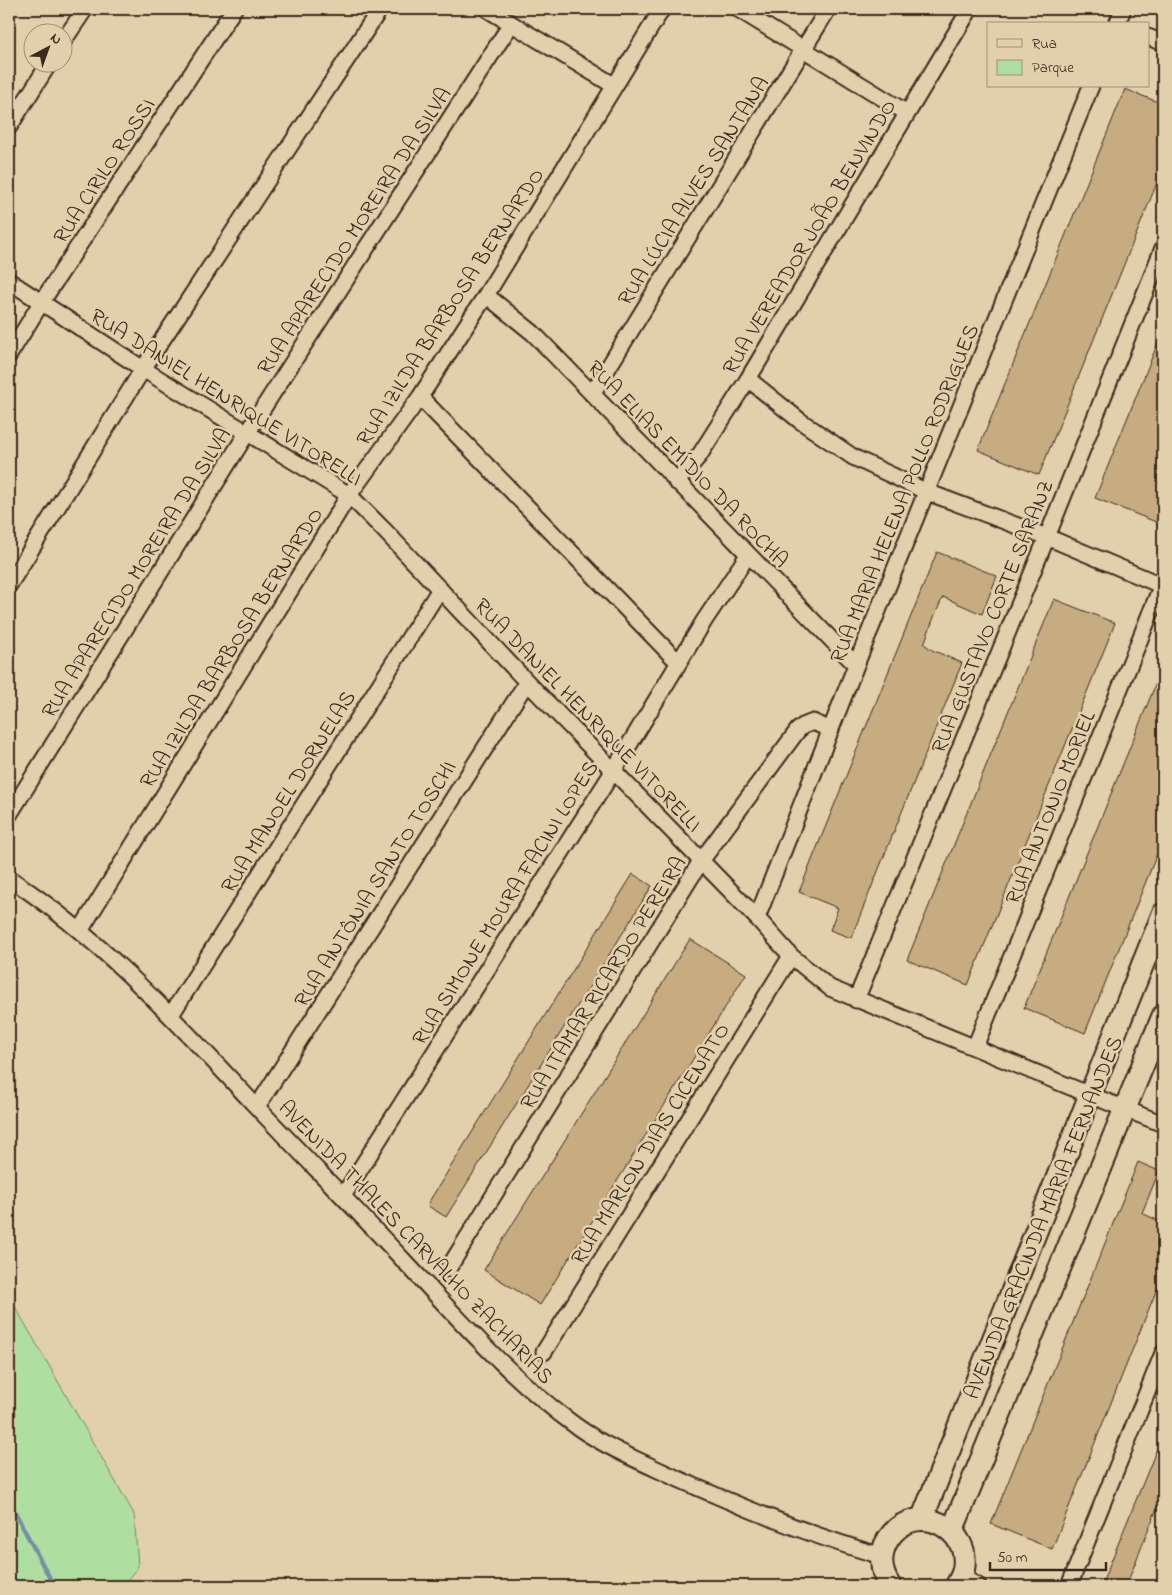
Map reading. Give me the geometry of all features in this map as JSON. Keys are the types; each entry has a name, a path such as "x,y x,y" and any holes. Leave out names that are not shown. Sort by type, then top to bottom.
{"street":[{"path":"72,28 85,9"},
{"name":"RUA CIRILO ROSSI","path":"9,355 41,303 234,9"},
{"path":"9,585 143,369 380,9"},
{"path":"486,9 615,86"},
{"name":"RUA IZILDA BARBOSA BERNARDO","path":"80,931 349,495 420,397 486,295 662,9"},
{"path":"738,9 779,32 803,50 907,112"},
{"name":"RUA LÚCIA ALVES SANTANA","path":"592,394 828,9"},
{"name":"RUA VEREADOR JOÃO BENVINDO","path":"676,482 699,456 748,379 970,9"},
{"path":"1118,22 1123,9"},
{"name":"RUA APARECIDO MOREIRA DA SILVA","path":"9,815 247,433 511,24"},
{"path":"1150,38 1163,43"},
{"path":"9,126 44,72"},
{"name":"RUA MARIA HELENA POLLO RODRIGUES","path":"757,918 856,665 1090,88"},
{"name":"RUA GUSTAVO CORTE SARANZ","path":"856,1000 1047,537 1163,248"},
{"name":"RUA DANIEL HENRIQUE VITORELLI","path":"9,281 143,369 349,495 526,682 757,918 791,956 830,988 1163,1124"},
{"name":"RUA ELIAS EMÍDIO DA ROCHA","path":"486,295 533,333 856,665"},
{"path":"748,379 799,420 853,457 927,492 1047,537 1163,585"},
{"path":"420,397 678,662"},
{"name":"RUA SIMONE MOURA FACINI LOPES","path":"343,1196 614,770 678,662 748,555"},
{"name":"RUA ANTONIO MORIEL","path":"975,1047 1163,585"},
{"name":"RUA MANOEL DORNELAS","path":"171,1015 440,589"},
{"name":"RUA ANTÔNIA SANTO TOSCHI","path":"257,1107 526,682"},
{"name":"RUA ITAMAR RICARDO PEREIRA","path":"448,1269 701,861 798,730 812,722 831,730"},
{"name":"AVENIDA THALES CARVALHO ZACHARIAS","path":"9,878 80,931 126,970 171,1015 468,1329 544,1402 578,1427 615,1450 716,1496 821,1537 882,1556"},
{"name":"AVENIDA GRACINDA MARIA FERNANDES","path":"922,1519 1163,914"},
{"name":"RUA MARLON DIAS CICENATO","path":"544,1352 791,956"},
{"name":"AVENIDA GRACINDA MARIA FERNANDES","path":"952,1531 1163,1016"},
{"path":"1069,1586 1163,1353"},
{"path":"890,1586 884,1578 881,1563 884,1546 892,1532 906,1523 922,1519 938,1522 952,1531 961,1544 965,1560 966,1583"}],"green space":[{"path":"9,1296 134,1514 138,1566 123,1586 9,1586"}],"building":[{"path":"1125,89 1163,104 1163,168 1039,475 978,450"},
{"path":"1163,330 1163,504 1156,522 1095,498"},
{"path":"937,552 997,576 982,614 943,597 934,617 924,644 932,650 962,663 851,938 830,930 838,908 799,892"},
{"path":"1054,599 1115,623 968,985 907,960"},
{"path":"1163,666 1163,839 1085,1033 1024,1008"},
{"path":"633,874 652,886 446,1217 428,1206 430,1200"},
{"path":"690,939 746,974 540,1305 484,1270"},
{"path":"1138,1162 1159,1171 1142,1213 1163,1223 1163,1274 1052,1549 991,1524"},
{"path":"1163,1434 1163,1493 1126,1586 1101,1586"}],"waterway":[{"path":"9,1501 54,1586"}]}
